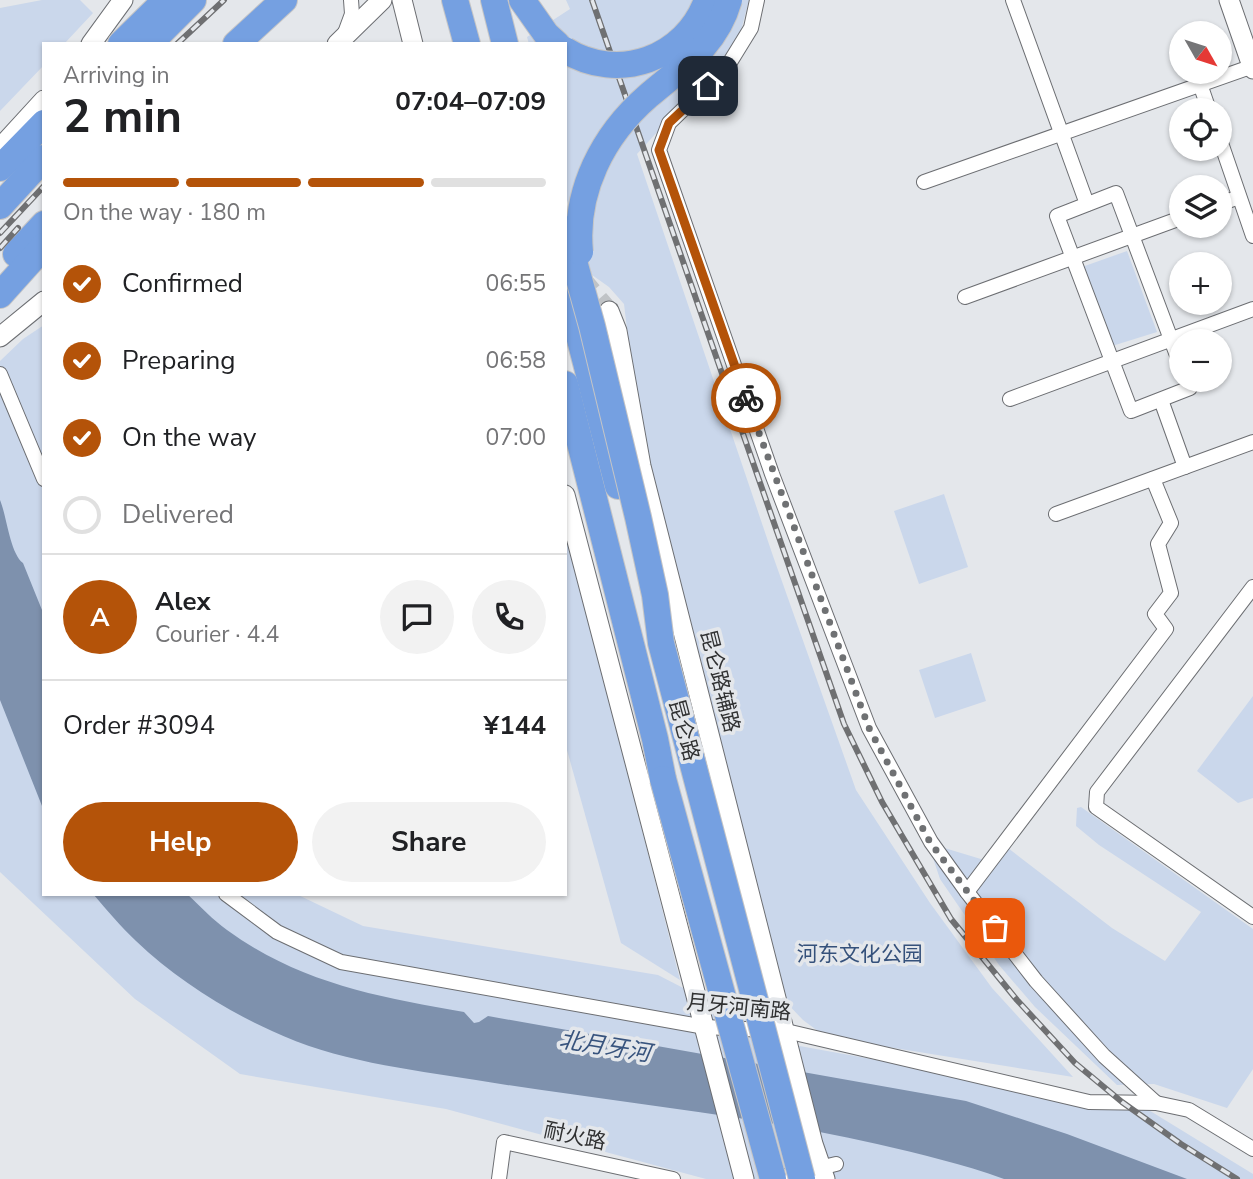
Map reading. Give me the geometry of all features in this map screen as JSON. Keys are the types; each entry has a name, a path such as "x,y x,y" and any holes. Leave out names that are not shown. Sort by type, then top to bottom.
{"highway":[{"path":"115,42 144,0"},
{"path":"123,42 166,0"},
{"path":"151,42 193,0"},
{"path":"216,42 259,0"},
{"path":"238,42 284,0"},
{"path":"257,42 294,0"},
{"path":"452,0 457,42"},
{"path":"452,0 466,42"},
{"path":"469,0 480,42"},
{"path":"494,0 504,42"},
{"path":"511,0 522,42"},
{"path":"522,0 533,18 555,42"},
{"path":"567,51 600,65 627,65 649,60 682,40 695,26 707,0"},
{"path":"662,643 653,582 600,319 581,262 580,213 591,173 610,136 636,107 693,60 708,44 719,26 729,0"},
{"path":"0,169 42,124"},
{"path":"0,206 42,160"},
{"path":"0,270 42,226"},
{"path":"567,234 600,319"},
{"path":"0,295 42,248"},
{"path":"0,303 42,266"},
{"name":"昆仑路","path":"567,290 645,597 662,643 821,1173"},
{"name":"昆仑路","path":"567,392 663,779 774,1179"},
{"path":"567,449 617,643 647,743 663,779"}],"main road":[{"path":"92,42 123,0"},
{"path":"340,41 382,0"},
{"path":"402,0 412,42"},
{"path":"1229,0 1253,67"},
{"path":"1240,0 1253,37"},
{"path":"0,148 42,102"},
{"path":"0,337 42,303"},
{"name":"昆仑路辅路","path":"600,319 617,331 641,466 821,1173"},
{"path":"567,503 744,1179"}],"street":[{"path":"340,41 352,14 351,0"},
{"path":"757,0 751,28 727,67 669,123 659,150 772,474 869,728 930,842 1037,981 1104,1056 1156,1103"},
{"path":"1013,0 1087,204"},
{"path":"1232,74 1253,67"},
{"path":"924,182 1200,84 1205,98"},
{"path":"1227,161 1253,236"},
{"path":"1169,334 1116,193 1057,216 1131,411 1180,392"},
{"path":"1232,200 1239,197"},
{"path":"965,297 1169,222"},
{"path":"1198,329 1253,309"},
{"path":"1010,399 1169,340"},
{"path":"0,374 42,474"},
{"path":"1161,400 1185,467"},
{"path":"1056,514 1253,442"},
{"path":"967,892 1166,629 1155,614 1171,593 1158,544 1171,523 1153,479"},
{"path":"1253,587 1097,792 1096,807 1253,917"},
{"name":"月牙河南路","path":"229,896 277,932 341,962 705,1027 786,1031 1090,1102 1156,1103 1189,1110 1253,1149"},
{"name":"耐火路","path":"499,1179 504,1142 673,1179"},
{"path":"774,1179 821,1173"}],"green space":[{"path":"42,0 80,0 93,13 66,42 42,42 42,67 0,111 0,8"},
{"name":"河东文化公园","path":"566,0 749,0 740,34 729,54 637,154 773,556 856,790 930,903 992,988 1073,1077 826,1037 803,1020 781,997 638,420 624,304 609,287 592,275 567,200 567,42 528,42 527,37 570,9"},
{"path":"1127,251 1157,332 1112,346 1082,267"},
{"path":"42,326 42,896 300,896 363,926 658,975 794,1045 1147,1109 1253,1174 1253,1179 706,1179 446,1109 240,1074 135,999 0,872 0,361 23,339"},
{"path":"944,494 968,567 919,584 894,511"},
{"path":"567,533 680,980 621,943 567,750"},
{"path":"971,653 986,701 935,718 919,670"},
{"path":"1253,696 1253,798 1238,803 1197,771"},
{"path":"1081,807 1253,929 1253,1069 1227,1108 1154,1084 1117,1085 1035,1007 999,965 940,879 928,843 994,863 1008,848 1112,928 1165,961 1201,912 1099,845 1076,826 1077,808"}],"water":[{"path":"0,500 15,551 23,563 42,610 42,806 0,700"},
{"name":"北月牙河","path":"95,896 189,896 227,930 283,963 311,975 370,993 464,1012 474,1023 488,1016 966,1101 1067,1134 1187,1179 1004,1179 941,1160 827,1134 727,1116 424,1072 346,1057 272,1031 200,992 167,968 119,924"}],"tunnel":[{"path":"580,277 609,311"}],"railway":[{"path":"179,42 224,0"},
{"path":"592,0 844,724 882,802 951,919 1017,1000 1075,1063 1122,1102 1237,1179"},
{"path":"0,233 42,188"},
{"path":"0,248 18,228"}],"way so far":[{"path":"746,398 772,474 869,728 930,842 995,928"}],"route":[{"path":"708,86 669,123 659,150 746,398"}]}
